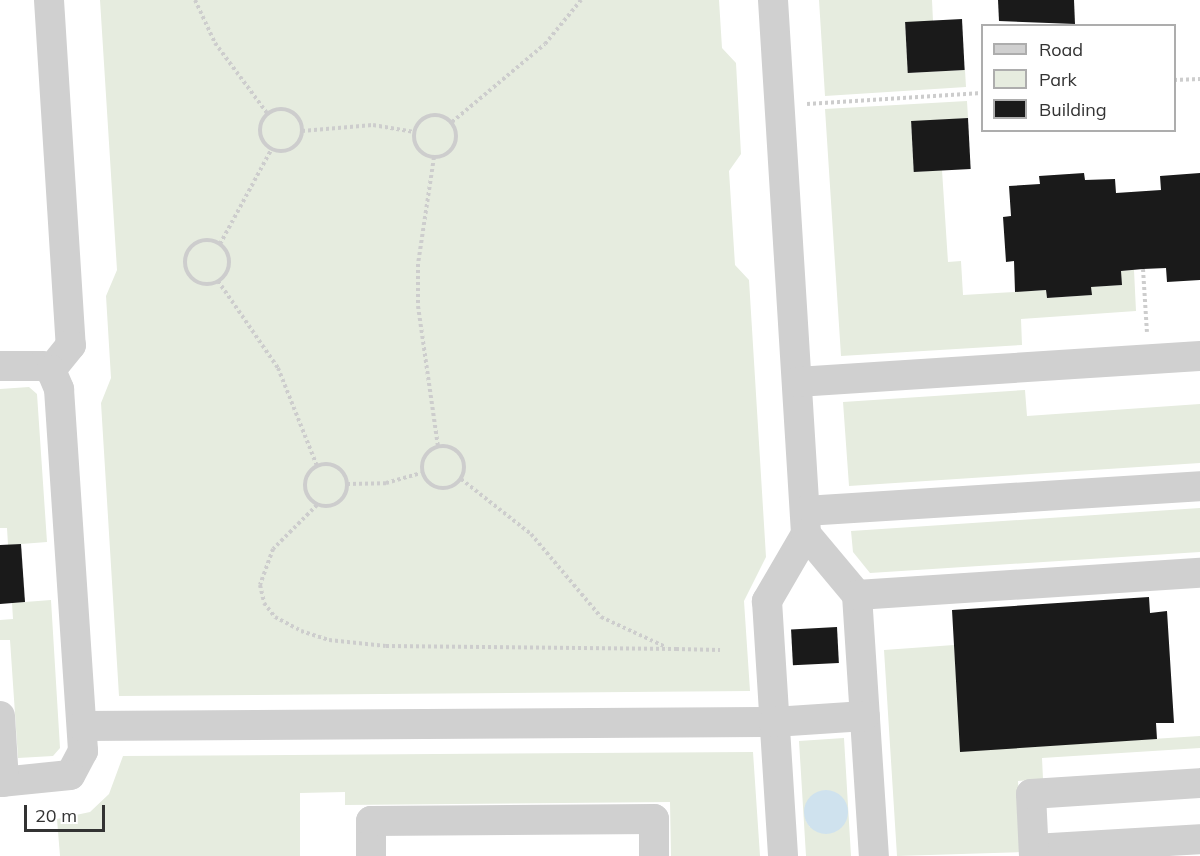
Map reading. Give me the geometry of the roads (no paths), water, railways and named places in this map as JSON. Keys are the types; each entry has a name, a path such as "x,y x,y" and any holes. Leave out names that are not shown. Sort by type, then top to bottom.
{"lane":[{"path":"49,0 71,345 51,370"},
{"path":"773,0 806,523 767,601 783,856"},
{"path":"797,382 1200,356"},
{"path":"0,366 32,364 51,370 59,389 82,726 82,760 70,775 2,782 0,716"},
{"path":"806,523 1200,486"},
{"path":"806,523 858,595 874,856"},
{"path":"858,595 1200,573"},
{"path":"82,726 774,722 865,716"},
{"path":"1200,783 1031,794 1034,853 1200,838"},
{"path":"371,856 371,821 654,819 654,856"}],"water":[{"path":"826,790 841,797 848,812 841,827 826,834 811,827 804,812 811,797"}]}
